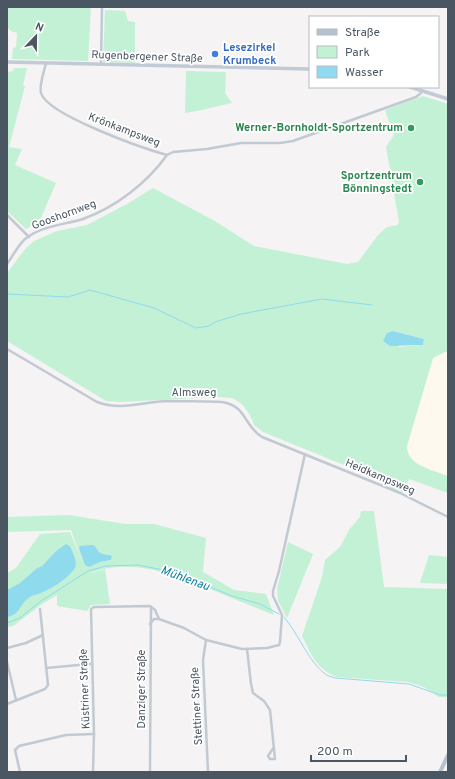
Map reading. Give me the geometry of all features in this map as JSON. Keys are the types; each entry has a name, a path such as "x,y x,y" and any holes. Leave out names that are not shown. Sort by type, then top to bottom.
{"main road":[{"name":"Rugenbergener Straße","path":"7,62 309,69"},
{"path":"413,88 448,99"},
{"path":"440,772 448,755"}],"street":[{"path":"101,64 102,7"},
{"name":"Krönkampsweg","path":"46,63 41,92 43,98 49,104 62,113 86,125 147,149 167,155 173,152 206,149 241,143 280,143 293,141 416,97 422,91"},
{"name":"Gooshornweg","path":"7,264 24,239 35,232 82,219 102,210 119,200 150,175 167,155"},
{"path":"7,215 29,237"},
{"name":"Almsweg","path":"7,348 97,402 107,406 118,407 165,401 230,403 242,412 250,427 262,437 305,454"},
{"path":"150,624 154,620 159,619 184,628 206,640 247,649 267,648 276,646 280,642 282,615 273,591 279,571 305,454"},
{"name":"Heidkampsweg","path":"305,454 401,494 448,517"},
{"name":"Küstriner Straße","path":"93,772 94,734 91,609 94,607 152,607"},
{"path":"152,607 159,619"},
{"name":"Danziger Straße","path":"150,772 150,624 152,607"},
{"path":"7,704 45,689 48,685 40,609"},
{"path":"7,648 26,643 42,636"},
{"name":"Stettiner Straße","path":"206,640 203,660 208,772"},
{"path":"247,649 253,693 264,701 270,710 274,747"},
{"path":"7,662 16,700"},
{"path":"46,668 90,664"},
{"path":"20,772 15,750 19,746 66,735 94,734"}],"shaded area":[{"path":"448,351 448,476 415,463 407,453 407,446 433,358"}],"green space":[{"path":"10,7 91,7 88,61 12,59 13,48 16,47 17,33 11,31 7,27 7,10"},
{"path":"105,10 125,11 128,21 135,22 135,63 103,62"},
{"path":"14,68 27,68 23,85 25,86 9,147 22,149 15,165 56,183 40,220 26,229 7,211 7,72 13,71"},
{"path":"186,71 226,72 225,93 232,103 185,113"},
{"path":"423,96 448,104 448,351 433,358 407,446 408,453 416,463 448,476 448,493 409,479 403,493 390,488 391,484 263,432 254,425 250,415 242,404 232,398 219,397 119,402 106,401 7,341 7,273 26,248 34,241 57,231 87,225 127,204 153,188 213,220 254,246 347,264 358,262 378,235 387,227 398,225 399,222 386,147 394,135 385,110","holes":["393,331 424,339 423,345 399,347"]},
{"path":"361,511 374,511 384,587 448,589 448,697 439,697 424,687 408,682 337,677 324,670 319,665 311,655 302,636 322,577 325,560 340,547 349,530 360,517"},
{"path":"69,515 125,524 154,524 206,538 203,572 234,590 266,594 274,615 200,585 168,574 136,567 120,567 104,569 88,574 105,569 110,604 91,605 87,611 57,606 57,595 42,604 13,626 7,627 7,617 15,614 29,597 50,589 67,577 75,568 75,559 70,546 56,551 42,566 37,568 20,583 7,590 7,573 16,568 40,534 70,532 82,561 71,530 7,532 7,517","holes":["96,547 100,553 107,554 111,560 100,562 88,567"]},
{"path":"288,542 313,554 287,618 278,601 277,589"},
{"path":"429,555 448,557 448,584 420,583"}],"water":[{"path":"393,331 424,339 423,345 390,346 383,341 387,333"},
{"path":"66,544 70,546 75,559 76,564 72,572 50,589 30,597 15,614 7,617 7,590 20,583 37,568 42,566 56,551"},
{"path":"93,545 99,552 112,556 111,560 100,562 89,567 85,565 79,548 80,546"}],"waterway":[{"path":"7,294 68,297 90,290 154,308 196,328 209,326 215,322 241,314 322,299 372,305"},
{"name":"Mühlenau","path":"7,623 20,618 41,601 88,571 106,566 138,565 168,571 232,596 260,604 279,614"},
{"name":"Mühlenau","path":"284,617 313,662 328,676 336,678 409,684 440,695 448,695"}],"place":[{"name":"Lesezirkel Krumbeck","path":"215,54"},
{"name":"Werner-Bornholdt-Sportzentrum","path":"411,128"},
{"name":"Sportzentrum Bönningstedt","path":"420,182"}]}
